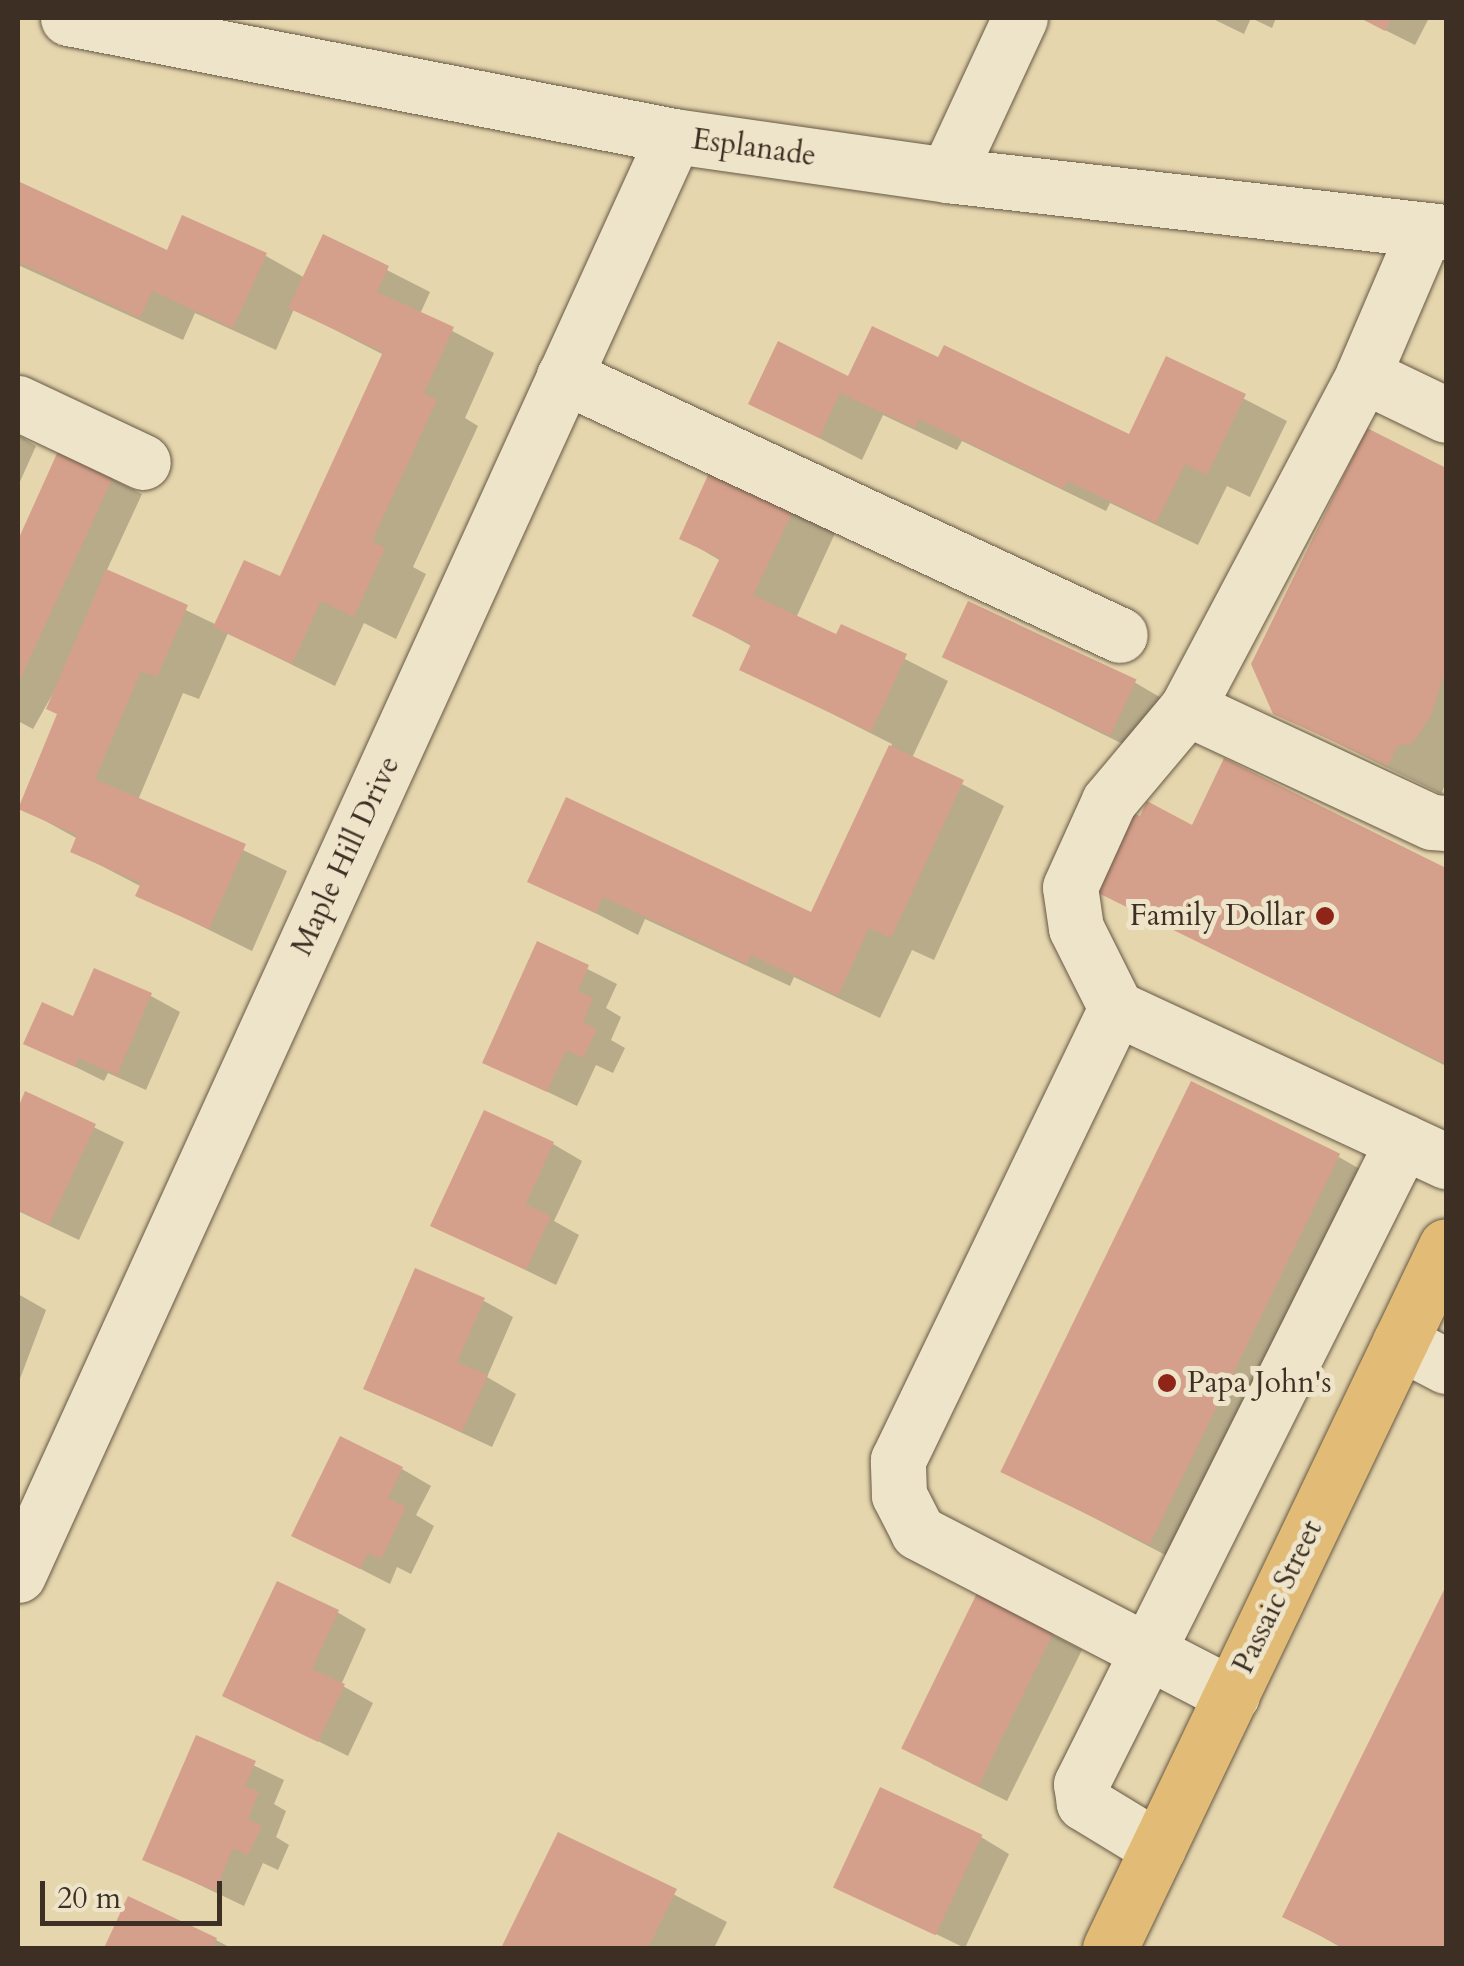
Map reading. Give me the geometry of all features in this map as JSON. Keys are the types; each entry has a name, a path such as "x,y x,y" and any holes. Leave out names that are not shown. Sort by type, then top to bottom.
{"main road":[{"name":"Passaic Street","path":"1110,1948 1232,1695 1423,1354 1446,1246"}],"street":[{"path":"947,176 1020,18"},
{"name":"Esplanade","path":"88,19 674,136 947,176 1436,231"},
{"name":"Maple Hill Drive","path":"18,1575 674,136"},
{"path":"1158,1848 1084,1803 1081,1784 1148,1652 1425,1151 1116,1008 1076,928 1070,888 1109,801 1187,708 1436,231"},
{"path":"1363,375 1446,415"},
{"path":"564,376 1120,635"},
{"path":"18,404 143,462"},
{"path":"1187,708 1432,822 1446,823"},
{"path":"1116,1008 898,1460 899,1494 918,1532 1232,1695"}],"building":[{"path":"1360,18 1392,18 1385,31"},
{"path":"20,182 167,250 182,215 267,253 233,328 152,291 140,318 18,262"},
{"path":"323,234 389,266 377,292 454,327 424,393 437,400 372,541 385,548 354,617 321,601 292,664 213,627 244,560 280,576 383,352 288,308"},
{"path":"872,326 938,357 944,345 1129,434 1166,356 1246,394 1207,475 1185,464 1156,523 1067,481 1064,489 919,419 915,428 840,393 819,438 748,404 778,341 848,376"},
{"path":"1367,428 1446,468 1446,669 1431,715 1413,743 1397,746 1388,766 1273,714 1251,664"},
{"path":"59,449 114,475 18,684 18,540"},
{"path":"713,464 797,503 753,595 836,634 841,624 907,654 871,732 739,670 751,644 692,616 720,558 679,539"},
{"path":"106,569 188,605 157,677 141,671 95,779 246,844 209,929 135,896 141,883 70,852 77,835 18,809 57,714 46,709"},
{"path":"968,601 1137,680 1110,736 942,657"},
{"path":"889,745 964,780 891,938 869,928 838,996 751,955 747,964 603,897 595,913 527,882 566,797 811,912"},
{"path":"1224,758 1446,868 1446,1064 1090,889 1128,811 1140,816 1147,801 1192,825"},
{"path":"537,941 589,965 578,991 593,998 583,1022 597,1029 583,1058 566,1050 547,1092 482,1063"},
{"path":"94,968 152,993 117,1075 78,1058 75,1067 23,1044 42,1002 73,1016"},
{"path":"1191,1081 1340,1154 1150,1545 1000,1472"},
{"path":"25,1091 96,1124 49,1225 18,1210 18,1108"},
{"path":"484,1110 554,1142 526,1204 551,1216 526,1270 430,1226"},
{"path":"415,1268 485,1298 457,1362 488,1375 462,1432 363,1389"},
{"path":"340,1436 403,1467 388,1498 406,1507 381,1559 368,1553 360,1569 291,1536"},
{"path":"277,1581 339,1610 312,1669 345,1684 318,1742 222,1696"},
{"path":"1446,1586 1446,1948 1345,1948 1282,1917"},
{"path":"977,1593 1054,1631 978,1786 901,1748"},
{"path":"196,1735 256,1761 245,1786 259,1792 248,1819 262,1826 248,1855 233,1848 215,1891 142,1860"},
{"path":"880,1787 982,1835 936,1935 833,1888"},
{"path":"558,1832 677,1889 648,1948 501,1948"},
{"path":"128,1896 217,1938 213,1948 104,1948"}],"place":[{"name":"Family Dollar","path":"1325,916"},
{"name":"Papa John's","path":"1167,1383"}]}
